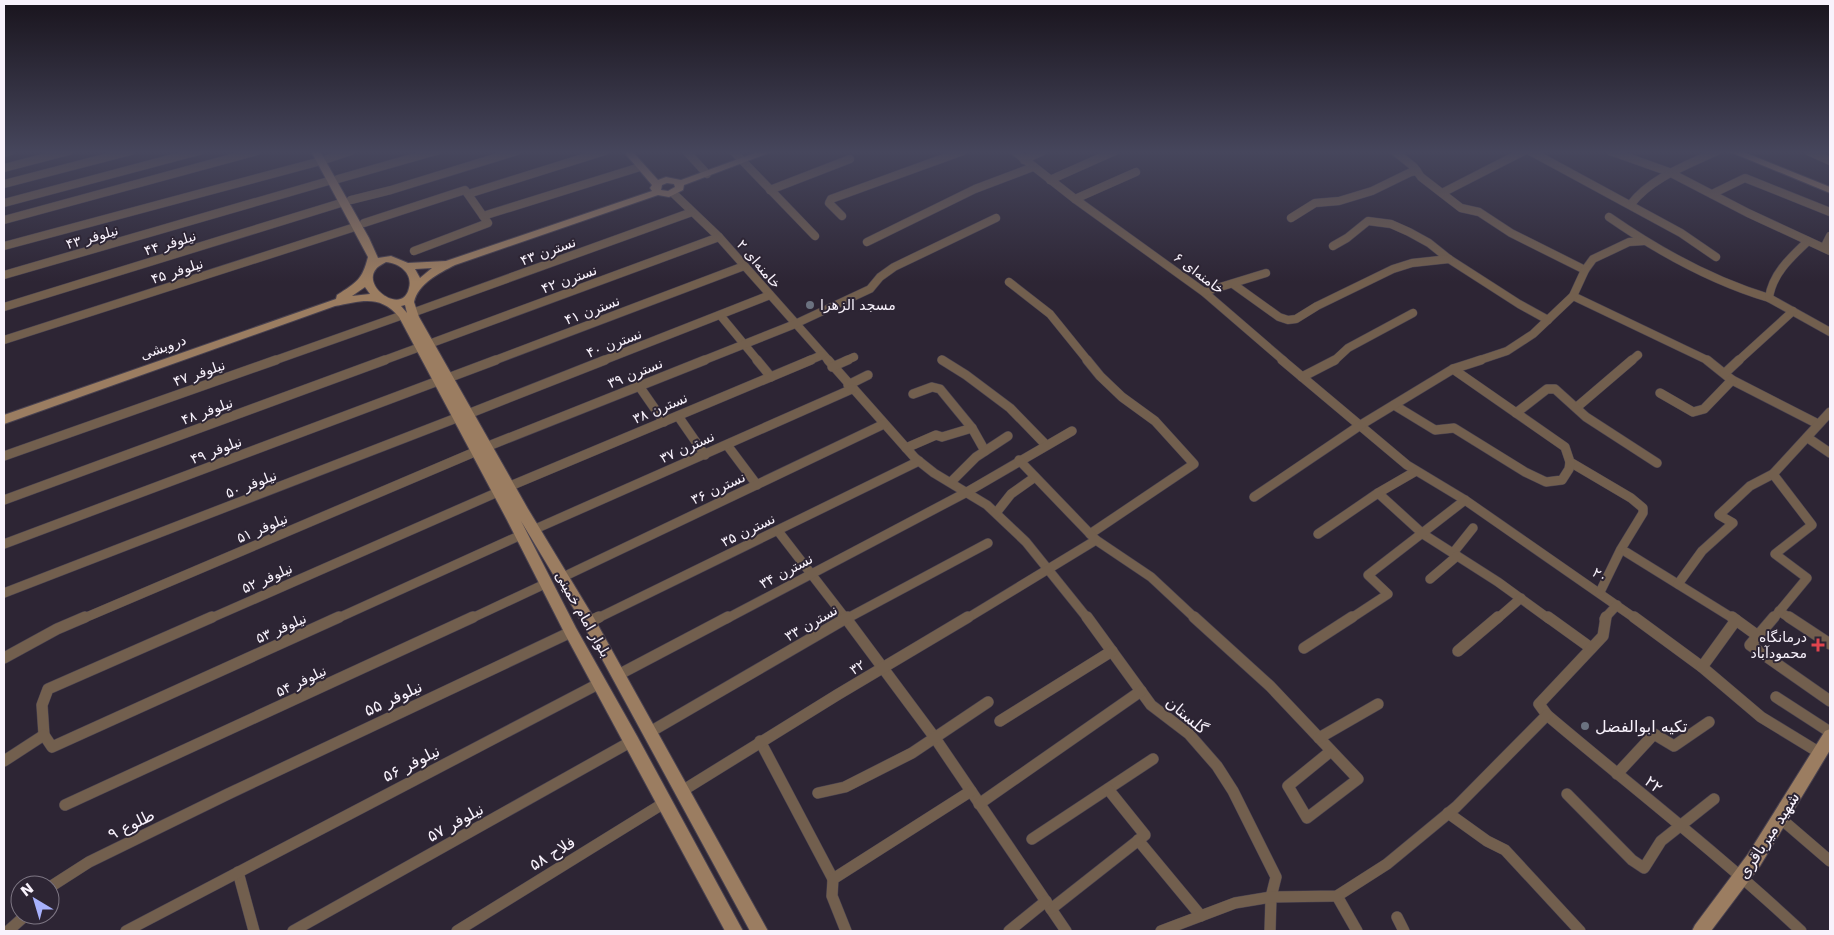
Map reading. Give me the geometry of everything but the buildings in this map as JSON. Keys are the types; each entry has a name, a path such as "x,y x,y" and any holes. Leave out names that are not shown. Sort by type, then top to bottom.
{"main road":[{"path":"343,195 361,225 373,256 369,273 372,290 379,298"},
{"path":"333,303 363,297 379,298 393,303 405,300 438,269 451,262 635,195"},
{"path":"361,225 381,252 407,266 414,276 412,292"},
{"path":"333,303 347,295 378,261 394,259"},
{"path":"407,266 451,262"},
{"name":"بلوار امام خمینی","path":"407,314 412,292"},
{"name":"درویشی","path":"4,420 333,303"},
{"name":"بلوار امام خمینی","path":"393,303 407,314 482,449 527,532 547,583 571,632 734,931"},
{"name":"بلوار امام خمینی","path":"527,532 563,577 759,931"},
{"name":"شهید میرباقری","path":"1701,931 1742,876 1827,743"},
{"path":"700,869 718,857"}],"street":[{"path":"4,203 36,195"},
{"path":"4,220 98,195"},
{"path":"4,246 189,195"},
{"name":"نیلوفر ۴۳","path":"4,275 284,195"},
{"name":"نیلوفر ۴۴","path":"4,307 372,195"},
{"name":"نیلوفر ۴۵","path":"4,340 458,195"},
{"path":"414,251 488,224 468,195"},
{"path":"484,216 552,195"},
{"name":"خامنه‌ای ۲","path":"675,195 718,237 832,367 919,461"},
{"path":"775,195 815,236"},
{"path":"842,216 829,203 831,199 843,195"},
{"path":"867,242 964,195"},
{"name":"خامنه‌ای ۶","path":"1069,195 1204,292 1359,426"},
{"path":"1075,199 1085,195"},
{"path":"1291,218 1315,203 1339,201 1360,195"},
{"path":"1444,195 1462,208 1479,212 1511,233 1585,270"},
{"path":"1613,195 1702,245 1716,257"},
{"path":"1631,204 1639,195"},
{"path":"1713,195 1827,250 1830,236"},
{"path":"1787,195 1830,212"},
{"name":"نسترن ۴۳","path":"407,314 692,212"},
{"path":"1608,217 1644,241 1736,288 1769,298 1830,332"},
{"name":"نسترن ۳۹","path":"482,449 795,324 870,289 880,277 894,267 996,218"},
{"path":"1333,246 1373,221 1392,224 1429,243 1449,259 1548,320"},
{"name":"نسترن ۴۲","path":"424,345 718,237"},
{"path":"1254,497 1359,426 1453,369 1507,351 1533,334 1573,296 1585,270 1593,259 1628,242 1644,241"},
{"path":"1769,298 1769,291 1787,261 1808,241"},
{"path":"1233,284 1279,317 1288,320 1296,319 1317,306 1393,269 1412,263 1449,259"},
{"name":"نسترن ۴۱","path":"443,380 744,266"},
{"path":"1204,292 1266,273"},
{"name":"۳۲","path":"682,791 760,741 883,667 1050,571 1194,464 1155,421 1122,397 1100,376 1050,314 1009,282"},
{"name":"نسترن ۴۰","path":"464,416 770,295"},
{"path":"1573,296 1709,361 1732,380 1818,424"},
{"path":"1725,373 1792,311"},
{"path":"1302,377 1333,362 1348,348 1413,313"},
{"name":"نیلوفر ۴۷","path":"4,456 407,314"},
{"path":"720,315 771,377"},
{"name":"نیلوفر ۴۸","path":"4,500 424,345"},
{"name":"نسترن ۳۸","path":"503,489 822,355"},
{"path":"1576,407 1638,356"},
{"path":"832,367 854,357"},
{"path":"942,360 966,375 1010,408 1046,445"},
{"path":"1394,405 1435,430 1454,428 1525,472 1546,482 1562,480 1570,469 1570,462 1565,447 1453,369"},
{"name":"نسترن ۳۷","path":"527,532 727,445 850,387 868,375"},
{"name":"نیلوفر ۴۹","path":"4,544 443,380"},
{"path":"1660,394 1693,412 1699,412 1732,380"},
{"path":"639,386 664,422"},
{"path":"913,394 937,387 972,428 985,451"},
{"path":"1516,413 1550,388 1576,407 1586,417 1657,463"},
{"path":"1678,584 1700,553 1719,533 1733,523 1719,515 1750,486 1772,474 1808,438 1830,412"},
{"name":"نیلوفر ۵۰","path":"4,593 464,416"},
{"path":"678,416 705,455"},
{"name":"نسترن ۳۶","path":"563,577 884,424"},
{"name":"۲۰","path":"1359,426 1416,471 1465,500 1600,592 1702,667 1761,717 1827,743"},
{"path":"906,448 936,435 942,437 972,428"},
{"name":"نسترن ۳۴","path":"618,675 967,492 1019,460 1072,431"},
{"path":"951,482 985,451 1008,436"},
{"path":"1808,438 1830,453"},
{"path":"727,445 757,485"},
{"name":"نیلوفر ۵۱","path":"57,629 482,449"},
{"path":"1019,460 1094,537 1151,577 1270,686 1358,779 1308,818 1288,786 1331,751"},
{"name":"گلستان","path":"919,461 934,473 967,492 996,513 1026,542 1112,651 1151,705 1189,734 1217,766 1233,791 1276,877 1271,897 1270,931"},
{"name":"نسترن ۳۵","path":"589,622 919,461"},
{"path":"1570,462 1632,498 1643,508 1643,513 1621,549 1600,592"},
{"path":"1318,534 1378,493 1416,471"},
{"path":"1772,474 1812,525 1775,554 1807,578 1750,645 1830,701"},
{"path":"996,513 1011,494 1036,478"},
{"name":"نیلوفر ۵۲","path":"44,735 42,705 48,689 503,489"},
{"path":"1378,493 1423,534 1522,598 1591,648"},
{"path":"1304,648 1388,594 1368,576 1465,500"},
{"path":"1430,579 1455,554 1473,528"},
{"path":"778,531 883,667 971,791 1066,931"},
{"name":"نیلوفر ۵۳","path":"44,735 52,746 527,532"},
{"name":"نسترن ۳۳","path":"650,732 845,618 988,542"},
{"path":"1626,552 1736,620 1758,636"},
{"name":"نیلوفر ۵۴","path":"65,805 547,583"},
{"path":"1458,651 1522,598"},
{"path":"1161,931 1235,903 1271,897 1337,896 1387,864 1448,813 1547,715 1539,704 1603,636 1604,619 1617,605"},
{"path":"1779,611 1830,644"},
{"path":"1702,667 1736,620"},
{"path":"4,658 57,629"},
{"name":"نیلوفر ۵۵","path":"228,794 571,632"},
{"path":"1000,721 1112,651"},
{"name":"نیلوفر ۵۶","path":"126,931 600,683"},
{"path":"980,804 1141,691"},
{"path":"1776,697 1827,743"},
{"path":"818,793 845,787 912,753 988,702"},
{"path":"1319,738 1378,704"},
{"name":"۲۲","path":"1547,715 1742,876 1800,931"},
{"path":"1617,774 1654,734 1674,746 1709,722"},
{"path":"4,761 44,735"},
{"name":"نیلوفر ۵۷","path":"293,931 632,741"},
{"path":"760,741 833,879 832,896 846,931"},
{"path":"1032,839 1153,759"},
{"path":"1009,931 1145,835 1108,789"},
{"path":"833,879 971,791"},
{"name":"طلوع ۹","path":"60,881 89,862 228,794"},
{"path":"1567,794 1632,860 1644,868 1661,840 1714,799"},
{"name":"فلاح ۵۸","path":"457,931 664,803"},
{"path":"1448,813 1487,841 1505,850 1580,931"},
{"path":"1780,818 1830,860"},
{"path":"1138,840 1201,916"},
{"path":"238,872 254,931"},
{"path":"1337,896 1357,931"},
{"path":"1397,917 1404,931"}],"place":[{"name":"مسجد الزهرا","path":"810,305"},
{"name":"درمانگاه محمودآباد","path":"1818,645"},
{"name":"تکیه ابوالفضل","path":"1585,726"}]}
